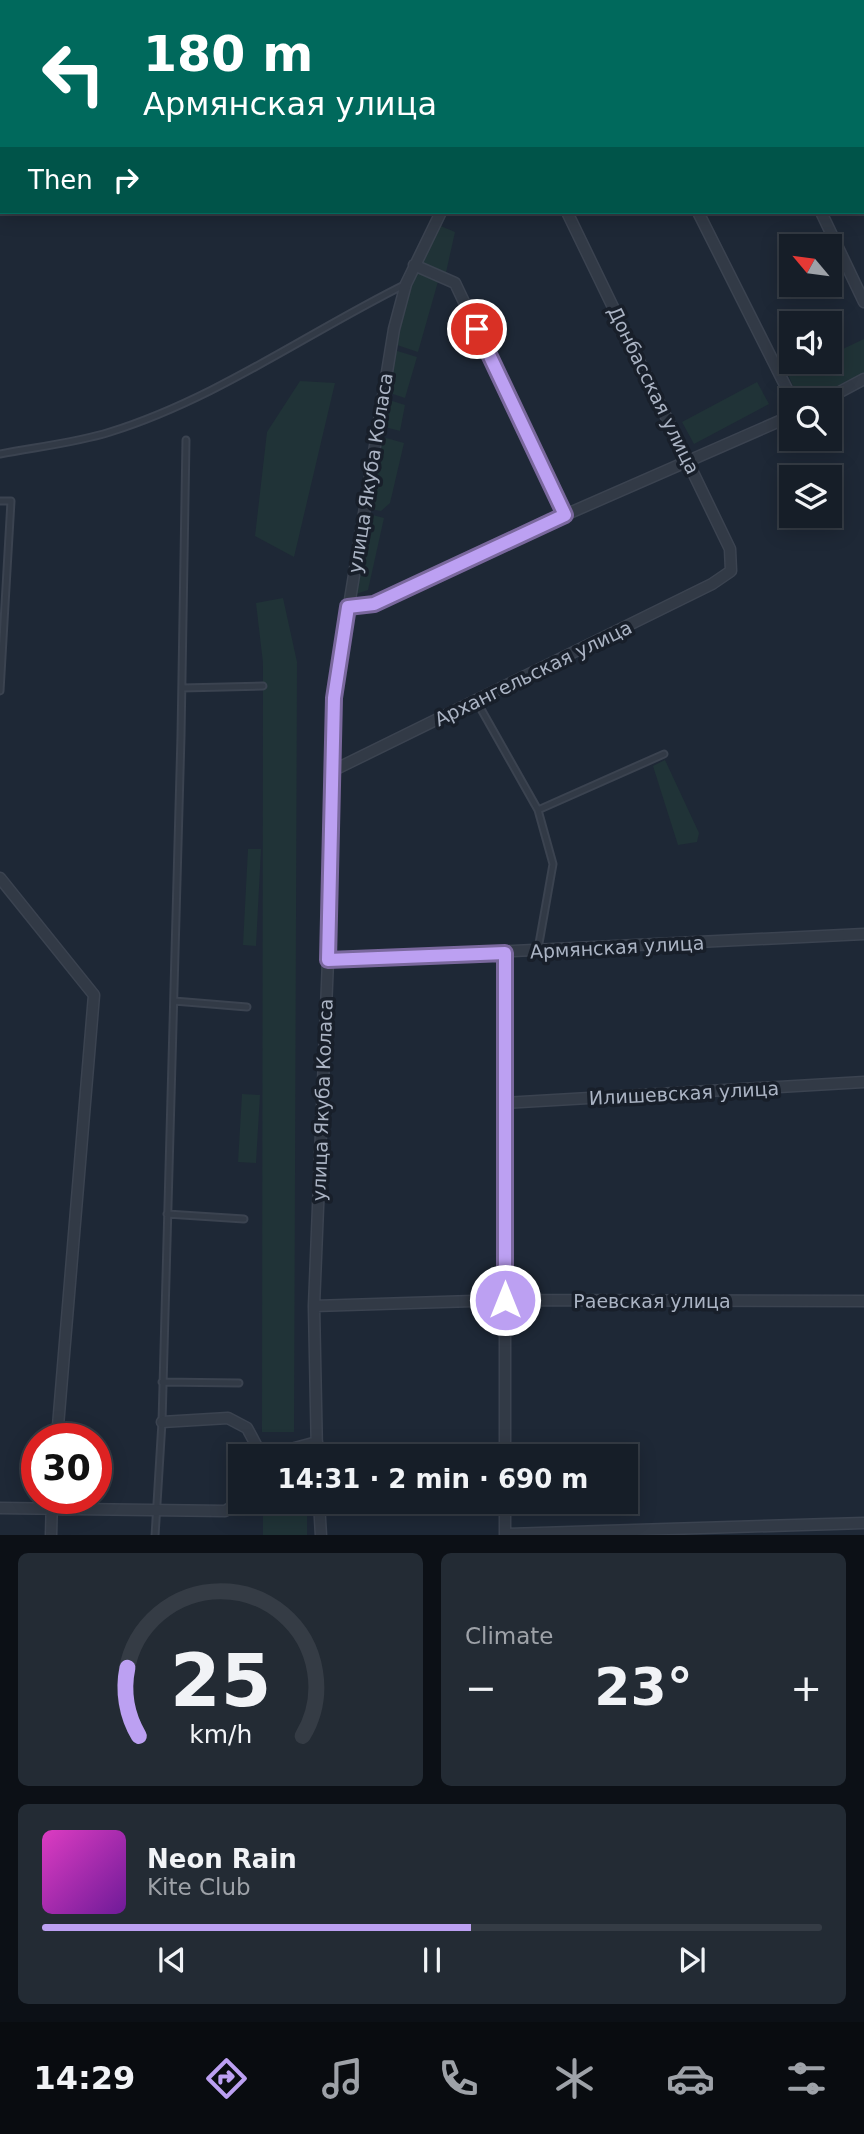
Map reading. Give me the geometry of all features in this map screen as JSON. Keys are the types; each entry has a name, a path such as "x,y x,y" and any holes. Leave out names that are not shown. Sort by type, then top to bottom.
{"street":[{"name":"улица Якуба Коласа","path":"317,1441 314,1306 328,960 334,698 390,346 406,284 440,214"},
{"name":"Донбасская улица","path":"568,214 730,549 731,571"},
{"path":"699,214 786,388"},
{"path":"822,214 864,302"},
{"path":"414,265 455,283 565,515"},
{"path":"842,391 864,379"},
{"path":"348,607 374,604 565,515 779,421"},
{"name":"Архангельская улица","path":"332,771 477,702 712,584 731,571"},
{"path":"0,878 94,995 58,1423"},
{"name":"Армянская улица","path":"328,960 537,952 864,934"},
{"path":"505,953 505,1444"},
{"name":"Илишевская улица","path":"505,1103 864,1082"},
{"name":"Раевская улица","path":"314,1306 505,1300 864,1301"},
{"path":"162,1422 228,1418 247,1428 256,1444"},
{"path":"306,1444 317,1441"},
{"path":"0,1508 21,1509"},
{"path":"112,1511 228,1509"},
{"path":"51,1514 51,1535"},
{"path":"319,1514 320,1535"},
{"path":"505,1514 505,1534 864,1523"}],"lane":[{"path":"0,454 109,432 179,405 273,359 342,315 406,284"},
{"path":"155,1535 162,1422 186,440"},
{"path":"0,501 10,501 4,560 0,691"},
{"path":"182,688 263,686"},
{"path":"477,702 538,810 553,864 537,952"},
{"path":"538,810 664,754"},
{"path":"173,1001 247,1007"},
{"path":"167,1214 244,1219"},
{"path":"162,1382 239,1383"}],"green space":[{"path":"436,224 455,232 445,277 417,265"},
{"path":"415,268 439,278 418,352 394,344"},
{"path":"864,339 864,376 841,388 794,388 788,374 842,374 842,349"},
{"path":"394,350 417,357 405,398 387,392"},
{"path":"300,381 335,383 294,557 255,536 267,432"},
{"path":"757,382 769,404 694,444 682,422"},
{"path":"386,399 405,405 400,431 381,426"},
{"path":"379,436 404,443 390,503 381,511 366,508"},
{"path":"365,513 384,518 368,590 353,595"},
{"path":"283,598 297,662 294,1432 262,1432 263,663 256,603"},
{"path":"665,760 699,833 697,842 678,845 653,766"},
{"path":"248,849 261,849 256,946 243,945"},
{"path":"242,1094 260,1095 256,1163 238,1162"},
{"path":"263,1514 307,1514 307,1535 263,1535"}],"route":[{"path":"477,329 565,515 374,604 348,607 334,698 328,960 505,953 505,1300"}]}
